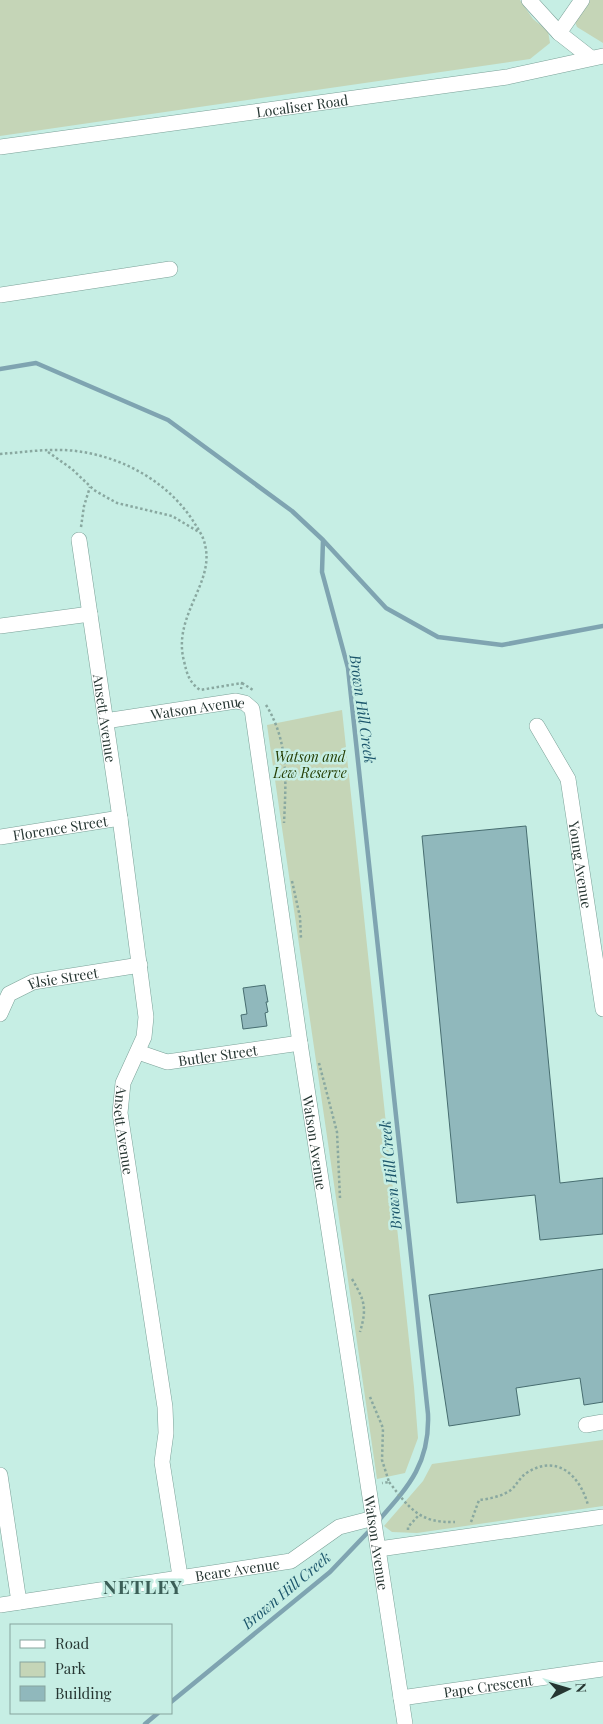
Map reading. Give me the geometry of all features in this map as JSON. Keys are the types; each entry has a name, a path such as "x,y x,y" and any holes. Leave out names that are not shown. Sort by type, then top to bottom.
{"street":[{"path":"529,0 559,34 597,57"},
{"path":"559,34 582,0"},
{"name":"Localiser Road","path":"0,147 507,77 597,57"},
{"path":"0,295 170,269"},
{"name":"Ansett Avenue","path":"79,540 120,818 146,1016 144,1037 123,1083 120,1113 165,1407 166,1433 162,1462 180,1576"},
{"path":"0,626 90,614"},
{"name":"Watson Avenue","path":"105,721 236,701 246,703 252,709 300,1043 370,1486 405,1724"},
{"name":"Young Avenue","path":"538,726 568,779 597,932 603,1009"},
{"name":"Florence Street","path":"0,837 120,818"},
{"name":"Elsie Street","path":"0,1014 9,994 33,982 140,965"},
{"name":"Butler Street","path":"138,1052 167,1062 300,1043"},
{"path":"586,1424 603,1422"},
{"path":"0,1475 19,1602"},
{"path":"378,1543 603,1517"},
{"name":"Beare Avenue","path":"0,1605 180,1576 291,1561 339,1527 374,1518"},
{"name":"Pape Crescent","path":"401,1698 603,1669"}],"path":[{"path":"47,451 72,469 90,487 118,503 172,516 200,533"},
{"path":"0,454 75,451 97,455 148,476 176,498 206,545 203,580 192,600 180,646 187,675 200,690 242,683 255,691"},
{"path":"79,540 84,506 90,487"},
{"path":"236,701 242,683"},
{"path":"266,704 276,721 284,754 286,777 284,826"},
{"path":"292,878 300,917 301,946"},
{"path":"317,1055 337,1132 340,1204"},
{"path":"349,1276 364,1300 365,1315 361,1340"},
{"path":"368,1392 383,1428 382,1460 389,1482 418,1516"},
{"path":"471,1522 479,1500 490,1499 512,1489 518,1480 537,1468 550,1466 567,1470 581,1484 588,1506"},
{"path":"370,1486 389,1482"}],"green space":[{"path":"0,0 520,0 533,19 548,31 550,43 530,59 0,136"},
{"path":"590,0 603,0 603,43 577,27 575,22"},
{"name":"Watson and Lew Reserve","path":"342,710 418,1438 405,1473 377,1479 267,725"},
{"path":"603,1440 603,1506 417,1533 392,1532 384,1526 423,1481 432,1464"}],"building":[{"path":"526,826 560,1183 603,1178 603,1234 540,1240 535,1195 457,1203 422,836"},
{"path":"265,985 268,1002 266,1002 268,1012 265,1013 267,1026 243,1029 241,1015 247,1014 243,988"},
{"path":"603,1269 603,1402 584,1405 580,1378 516,1388 520,1415 449,1426 429,1295"}],"waterway":[{"path":"0,369 36,363 168,420 292,511 323,540 386,608 438,637 502,645 603,626"},
{"name":"Brown Hill Creek","path":"323,540 322,572 348,668 428,1414 428,1431 425,1446 416,1473 400,1496 379,1520"},
{"name":"Brown Hill Creek","path":"172,1701 330,1572 372,1528"},
{"name":"Brown Hill Creek","path":"145,1724 157,1714"}],"district":[{"name":"NETLEY","path":"143,1586"}]}
